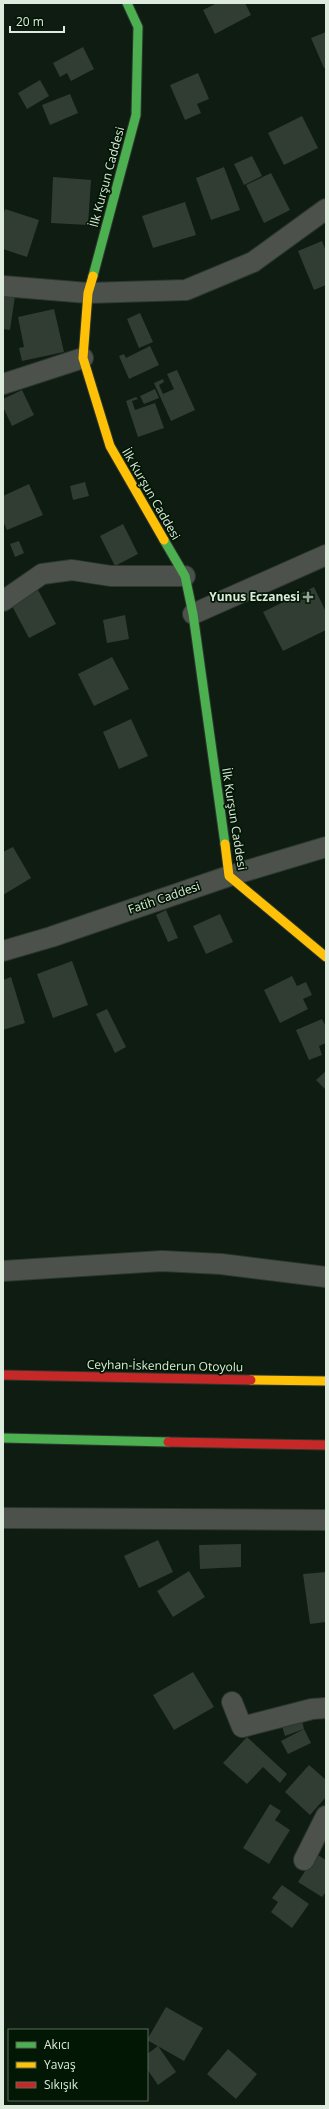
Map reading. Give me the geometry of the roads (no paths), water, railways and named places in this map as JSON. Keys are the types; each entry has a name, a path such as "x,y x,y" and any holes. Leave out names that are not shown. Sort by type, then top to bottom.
{"main road":[{"name":"İlk Kurşun Caddesi","path":"127,3 138,27 136,115 88,293 83,358 110,446 185,576 193,614 228,876 326,957"},
{"name":"Ceyhan-İskenderun Otoyolu","path":"3,1375 326,1381"},
{"path":"3,1438 326,1445"}],"street":[{"path":"3,286 88,293 186,290 253,262 326,209"},
{"path":"3,384 83,358"},
{"path":"193,614 326,555"},
{"path":"3,601 42,574 72,570 111,576 185,576"},
{"name":"Fatih Caddesi","path":"3,951 51,937 228,876 326,847"},
{"path":"3,1271 162,1261 221,1264 326,1277"},
{"path":"3,1518 326,1520"},
{"path":"232,1702 242,1727 312,1709 326,1708"},
{"path":"304,1860 326,1816"}],"place":[{"name":"Yunus Eczanesi","path":"308,597"}]}
